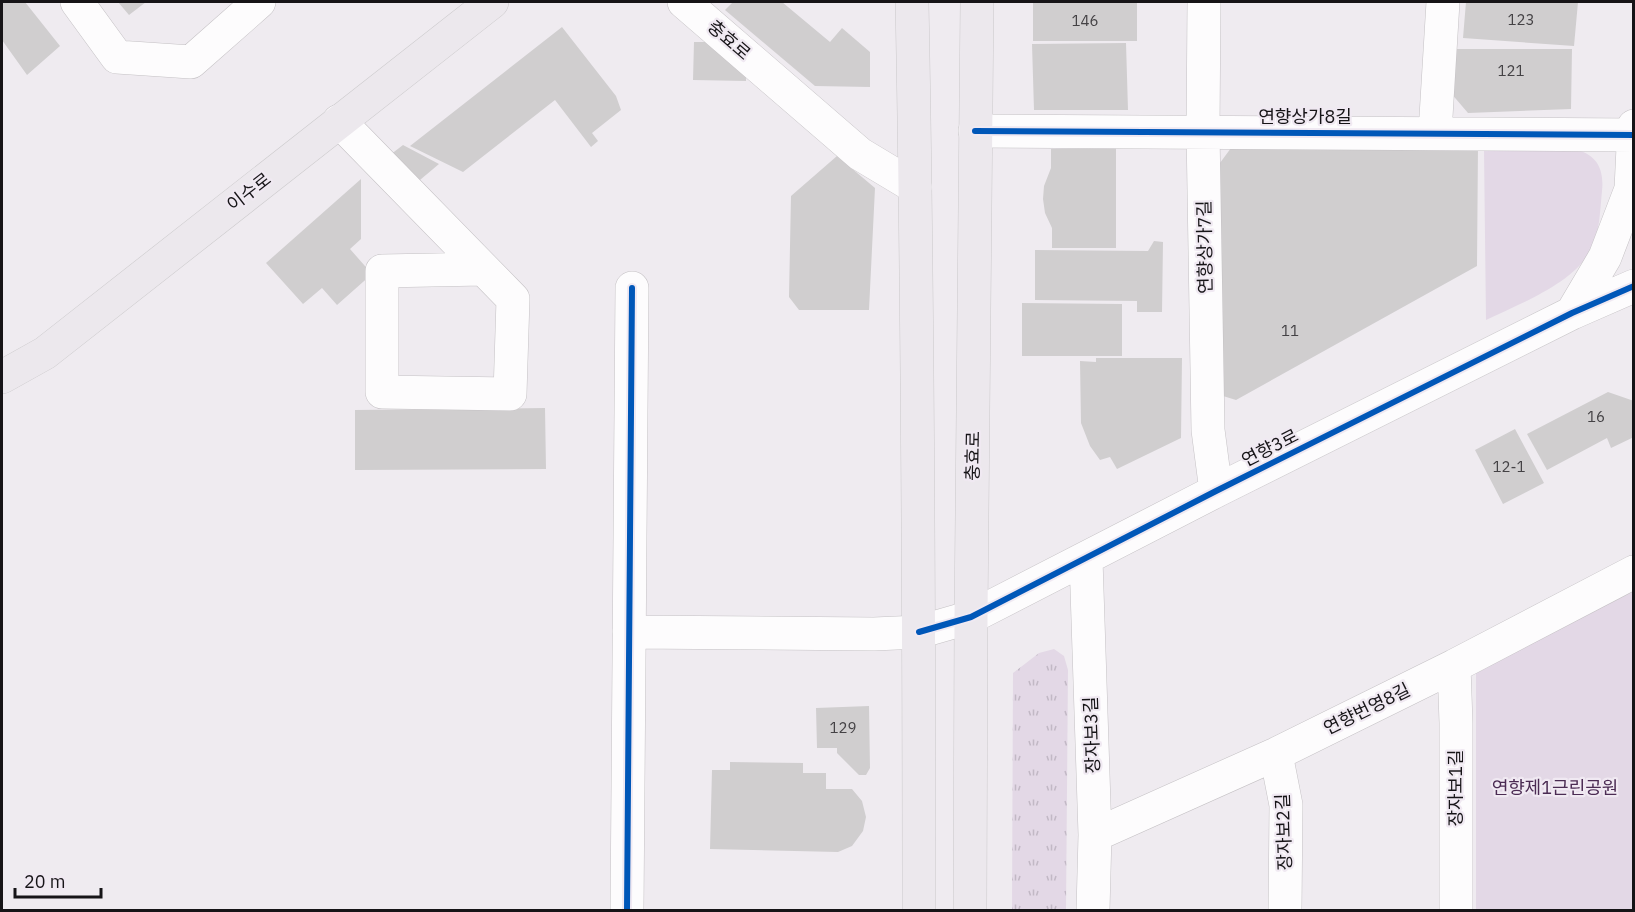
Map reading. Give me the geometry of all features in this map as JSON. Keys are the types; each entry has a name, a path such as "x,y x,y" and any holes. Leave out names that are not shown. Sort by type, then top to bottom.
{"main road":[{"name":"이수로","path":"2,377 45,353 492,2"},
{"path":"912,2 919,632 919,910"},
{"name":"충효로","path":"970,910 976,2"}],"street":[{"path":"77,2 117,57 191,62 259,2"},
{"name":"충효로","path":"684,2 860,154 915,187"},
{"name":"연향상가7길","path":"1204,2 1203,132 1208,430 1216,491"},
{"path":"1435,134 1443,2"},
{"path":"339,121 483,268 513,299 510,394 382,392 382,272 483,268"},
{"path":"1572,313 1605,257 1632,198 1634,126"},
{"name":"연향상가8길","path":"975,131 1633,135"},
{"name":"연향3로","path":"629,632 874,634 919,632 971,617 1216,491 1572,313 1634,286"},
{"path":"627,910 632,288"},
{"name":"장자보3길","path":"1086,559 1095,835 1093,910"},
{"name":"연향번영8길","path":"1095,835 1276,754 1454,666 1634,572"},
{"name":"장자보1길","path":"1454,666 1456,910"},
{"name":"장자보2길","path":"1276,754 1286,805 1285,910"}],"green space":[{"path":"1484,150 1581,151 1596,162 1601,172 1602,184 1596,236 1583,262 1559,283 1544,292 1486,320"},
{"name":"연향제1근린공원","path":"1633,592 1633,910 1476,910 1476,666"},
{"path":"1054,649 1064,656 1068,670 1066,910 1012,910 1013,673 1039,653"}],"building":[{"path":"2,2 25,2 60,46 27,75 2,40"},
{"path":"118,2 146,2 129,15"},
{"path":"733,2 782,2 830,42 842,28 870,52 870,87 815,86 725,10"},
{"path":"1033,2 1137,2 1137,41 1033,41"},
{"path":"1466,2 1578,2 1574,46 1463,38"},
{"path":"562,27 616,96 621,110 592,133 598,141 591,147 555,100 463,172 410,146"},
{"path":"694,42 706,42 746,74 746,81 693,80"},
{"path":"1126,43 1128,110 1034,110 1032,44"},
{"path":"1450,49 1572,49 1571,109 1468,113 1450,92"},
{"path":"403,145 439,164 414,185 390,155"},
{"path":"1478,145 1477,266 1236,400 1223,396 1217,167 1231,148"},
{"path":"1116,148 1116,248 1052,248 1052,228 1045,213 1043,199 1044,186 1051,168 1051,149"},
{"path":"837,156 875,188 869,310 799,310 789,297 791,196"},
{"path":"361,179 361,239 350,249 372,274 337,305 322,288 303,304 266,263"},
{"path":"1154,241 1163,242 1162,312 1137,312 1137,301 1035,300 1035,250 1148,251"},
{"path":"1022,303 1122,304 1122,356 1022,356"},
{"path":"1096,358 1182,358 1181,438 1117,469 1110,457 1100,460 1090,446 1081,423 1080,361 1096,362"},
{"path":"1608,392 1634,401 1634,437 1611,448 1607,438 1547,470 1527,434"},
{"path":"545,408 546,469 355,470 355,410"},
{"path":"1515,429 1544,483 1503,504 1475,450"},
{"path":"869,706 870,768 866,775 859,775 837,753 837,748 817,748 816,708"},
{"path":"730,762 803,763 803,773 826,773 826,789 852,789 862,801 866,817 863,831 852,846 838,852 710,849 712,770 730,770"}],"cycle path":[{"path":"975,131 1634,135"},
{"path":"919,632 971,617 1216,491 1572,313 1634,286"},
{"path":"627,910 632,288"}]}
